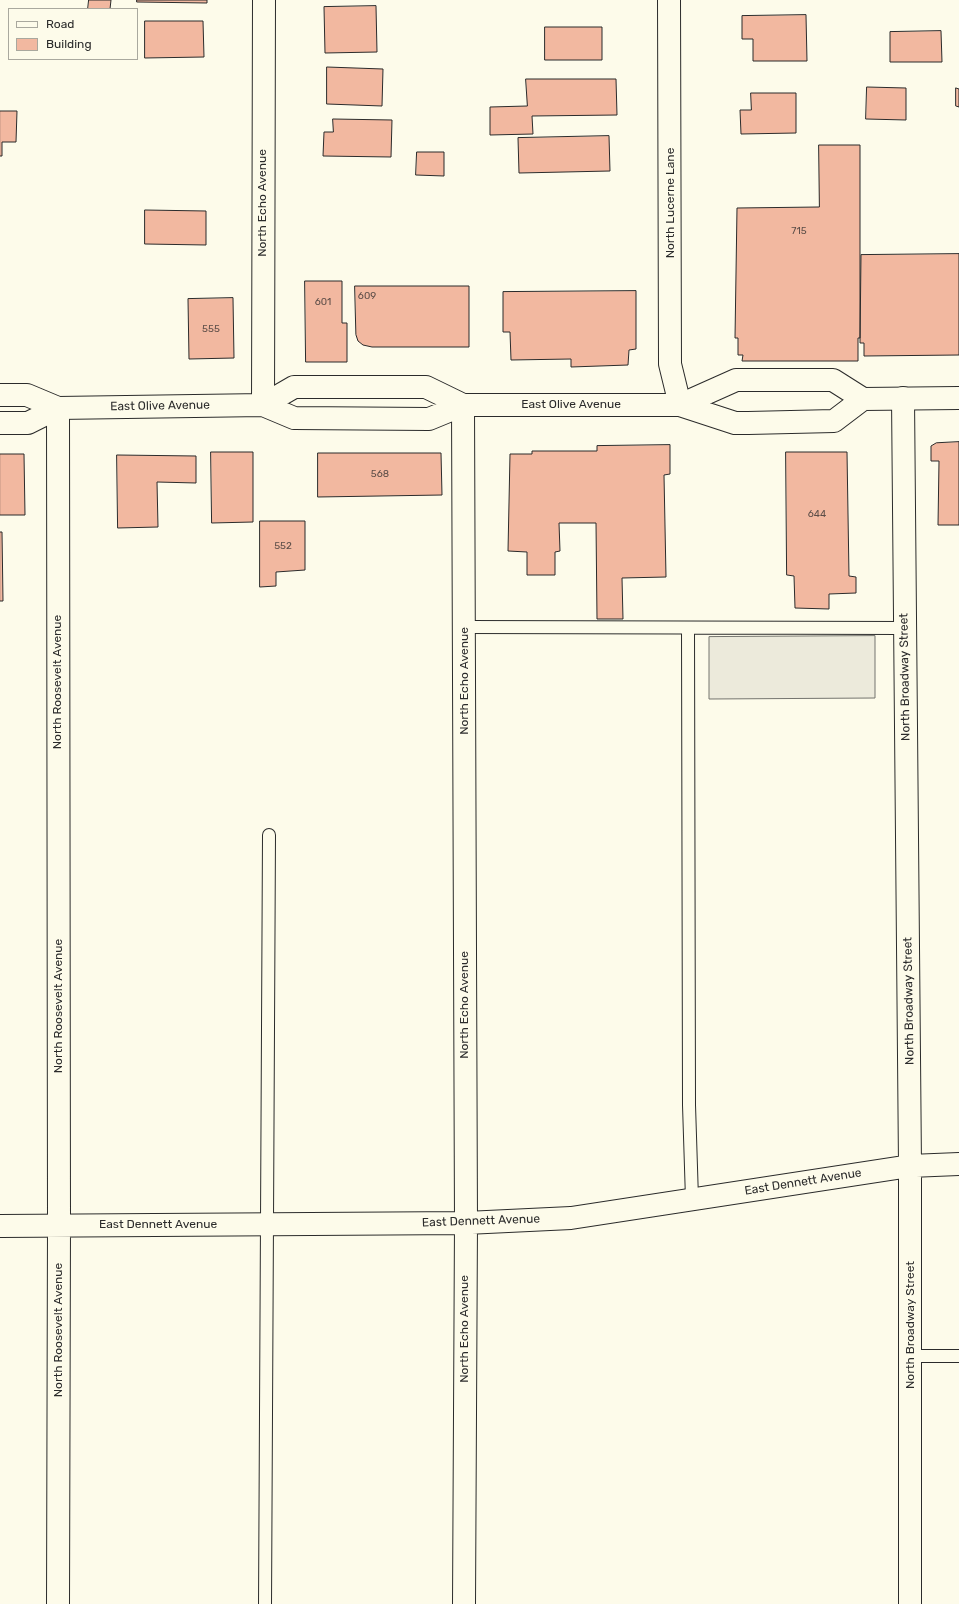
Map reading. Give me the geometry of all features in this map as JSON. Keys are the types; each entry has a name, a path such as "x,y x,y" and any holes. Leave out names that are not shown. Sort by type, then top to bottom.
{"street":[{"name":"North Echo Avenue","path":"263,405 264,0"},
{"name":"North Lucerne Lane","path":"669,0 671,231 670,364 680,405"},
{"name":"East Olive Avenue","path":"0,395 26,395 58,408 263,405 294,418 429,419 463,405 680,405 735,423 834,422 863,398 833,380 736,380 680,405"},
{"name":"East Olive Avenue","path":"263,405 294,387 426,387 463,405"},
{"path":"863,398 959,398"},
{"name":"North Broadway Street","path":"903,398 910,1166 910,1604"},
{"name":"North Echo Avenue","path":"463,405 466,1223 464,1604"},
{"name":"East Olive Avenue","path":"0,423 28,423 58,408"},
{"name":"North Roosevelt Avenue","path":"58,408 58,1604"},
{"name":"East Dennett Avenue","path":"0,1226 466,1223 571,1218 910,1166 959,1164"}],"lane":[{"path":"465,627 905,628"},
{"path":"688,628 689,1105 692,1199"},
{"path":"265,1604 270,835"},
{"path":"911,1356 959,1356"}],"shaded area":[{"path":"875,636 875,698 709,699 709,637"}],"building":[{"path":"89,0 111,0 110,8 88,8"},
{"path":"137,0 207,0 207,3 137,2"},
{"path":"376,6 377,52 325,53 324,7"},
{"path":"806,15 807,61 753,61 753,39 742,39 742,16"},
{"path":"145,21 203,21 204,57 145,58"},
{"path":"545,27 602,27 602,60 545,60"},
{"path":"941,31 942,62 890,62 890,32"},
{"path":"327,67 383,69 382,106 327,104"},
{"path":"526,79 616,79 617,115 532,116 533,134 490,135 490,107 527,106"},
{"path":"867,87 906,88 906,120 866,119"},
{"path":"956,88 959,89 959,107 956,106"},
{"path":"751,93 796,93 796,133 741,134 740,110 751,110"},
{"path":"0,111 17,111 16,142 2,142 2,156 0,156"},
{"path":"333,119 392,120 391,157 323,156 324,132 333,132"},
{"path":"609,136 610,171 519,173 518,138"},
{"path":"819,145 860,145 860,338 858,338 858,361 742,361 743,355 738,355 738,338 735,338 737,208 819,207"},
{"path":"417,152 444,152 444,176 416,175"},
{"path":"145,210 206,211 206,245 145,244"},
{"path":"959,254 959,355 864,356 864,343 860,343 861,255"},
{"path":"305,281 342,281 342,323 347,323 347,362 306,362"},
{"path":"355,286 469,286 469,347 372,347 363,345 358,341 356,335"},
{"path":"636,291 636,349 629,350 628,365 571,367 571,359 511,360 510,332 503,332 503,292"},
{"path":"233,298 234,358 189,359 188,299"},
{"path":"959,442 959,525 938,525 939,461 931,461 931,446 936,443"},
{"path":"670,445 670,474 664,475 666,577 622,578 623,619 597,619 596,523 559,523 560,551 555,552 555,575 527,575 527,552 508,551 510,454 532,454 532,451 597,451 597,446"},
{"path":"211,452 253,452 253,522 212,523"},
{"path":"786,452 847,452 849,576 856,577 856,593 829,594 829,609 795,608 794,576 787,575"},
{"path":"318,453 441,453 442,495 318,497"},
{"path":"0,454 24,454 25,515 0,515"},
{"path":"117,455 196,456 196,483 157,482 158,527 118,528"},
{"path":"260,521 305,521 305,570 276,572 276,586 260,587"},
{"path":"0,532 2,532 3,601 0,601"}]}
